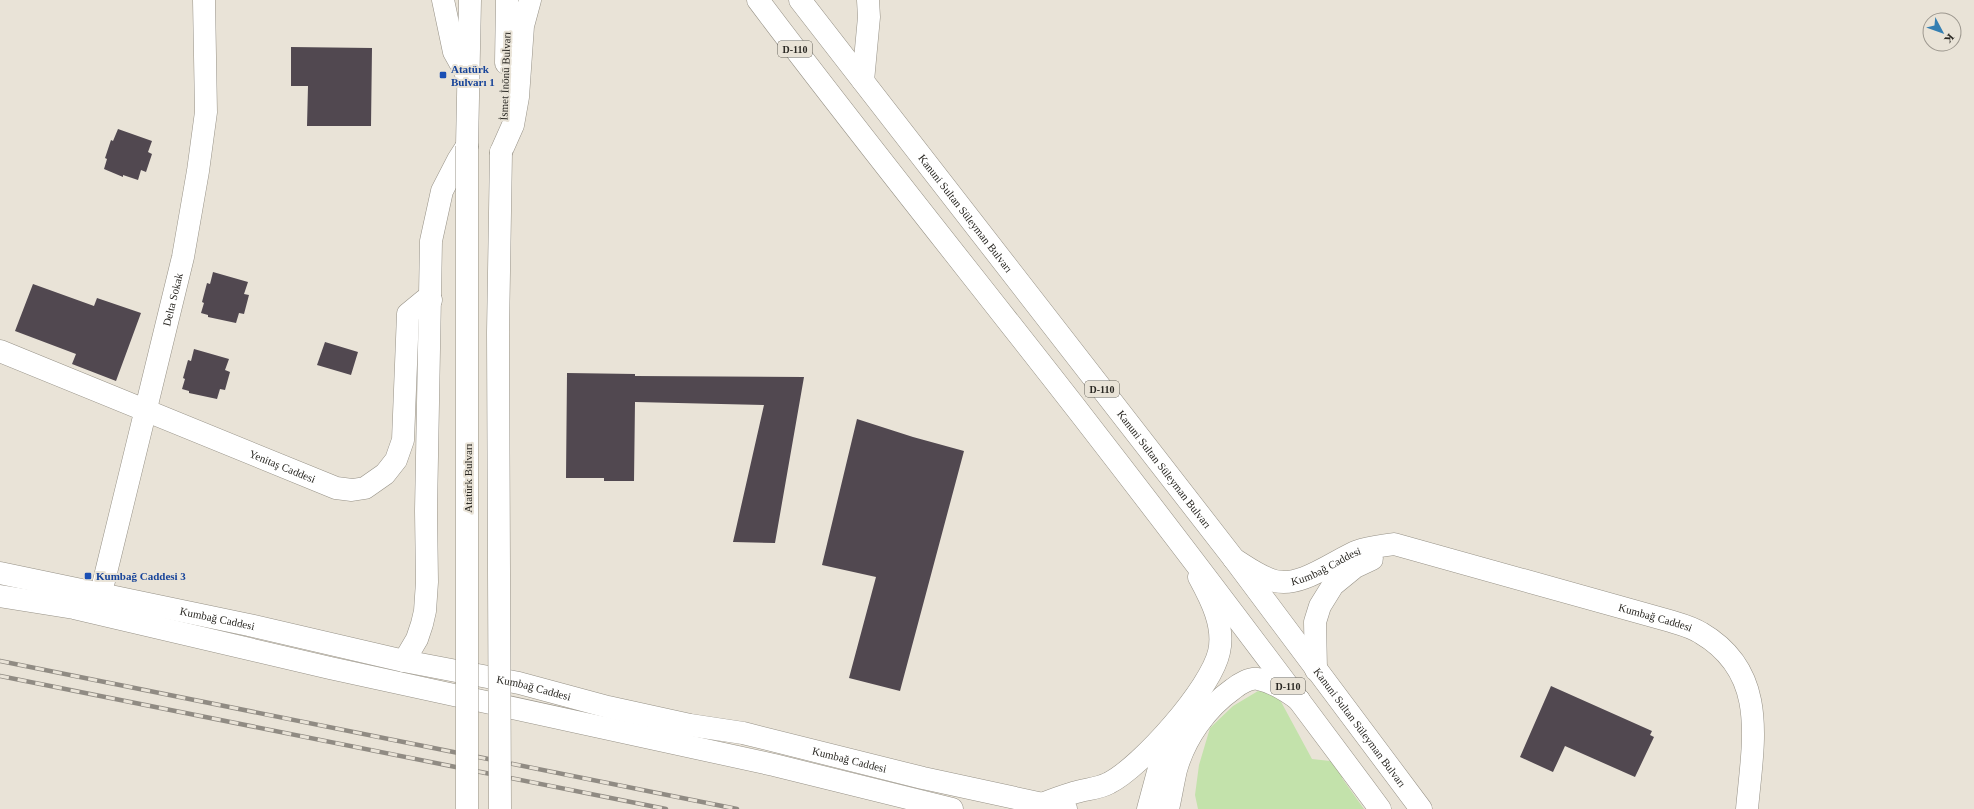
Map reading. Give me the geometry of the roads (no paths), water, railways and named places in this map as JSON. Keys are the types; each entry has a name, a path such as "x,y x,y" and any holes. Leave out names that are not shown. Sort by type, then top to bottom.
{"main road":[{"name":"Delta Sokak","path":"101,593 183,257 198,171 206,112 204,0"},
{"path":"443,0 454,52 468,77"},
{"path":"404,662 417,639 425,611 427,582 426,511 432,241 442,191 467,146 470,0"},
{"name":"İsmet İnönü Bulvarı","path":"502,152 508,0"},
{"path":"500,809 498,332 502,152 513,125 518,97 523,26 530,0"},
{"path":"746,0 832,97"},
{"name":"D-110","path":"758,0 1196,564 1380,809"},
{"name":"Kanuni Sultan Süleyman Bulvarı","path":"800,0 1234,559 1421,809"},
{"path":"863,81 869,17 868,0"},
{"name":"Atatürk Bulvarı","path":"467,146 467,809"},
{"name":"Yenitaş Caddesi","path":"0,351 336,488 352,490 365,488 385,474 396,460 403,440 408,314 425,300 431,300"},
{"name":"Kumbağ Caddesi","path":"1234,559 1276,582 1287,581 1308,577 1358,551 1375,546 1394,544 1670,621 1700,632 1715,642 1736,663 1750,694 1752,714 1752,747 1747,809"},
{"name":"Kumbağ Caddesi","path":"1316,670 1315,622 1320,606 1333,585 1355,567 1376,558 1420,551"},
{"path":"1042,804 1073,793 1108,784 1127,770 1170,730 1211,671 1219,652 1217,617 1211,600 1196,570 1196,564"},
{"name":"Kumbağ Caddesi","path":"0,573 101,593 404,662 519,683 608,707 690,725 743,733 923,778 1066,809"},
{"name":"Kumbağ Caddesi","path":"0,596 74,608 330,668 774,765 952,809"},
{"path":"1168,809 1177,770 1186,745 1200,720 1225,694 1240,684 1257,679 1285,689 1299,700"},
{"path":"1148,809 1170,730"}],"railway":[{"path":"0,661 737,809"},
{"path":"0,676 666,809"}],"place":[{"name":"Atatürk Bulvarı 1","path":"443,75"},
{"name":"Kumbağ Caddesi 3","path":"88,576"}]}
